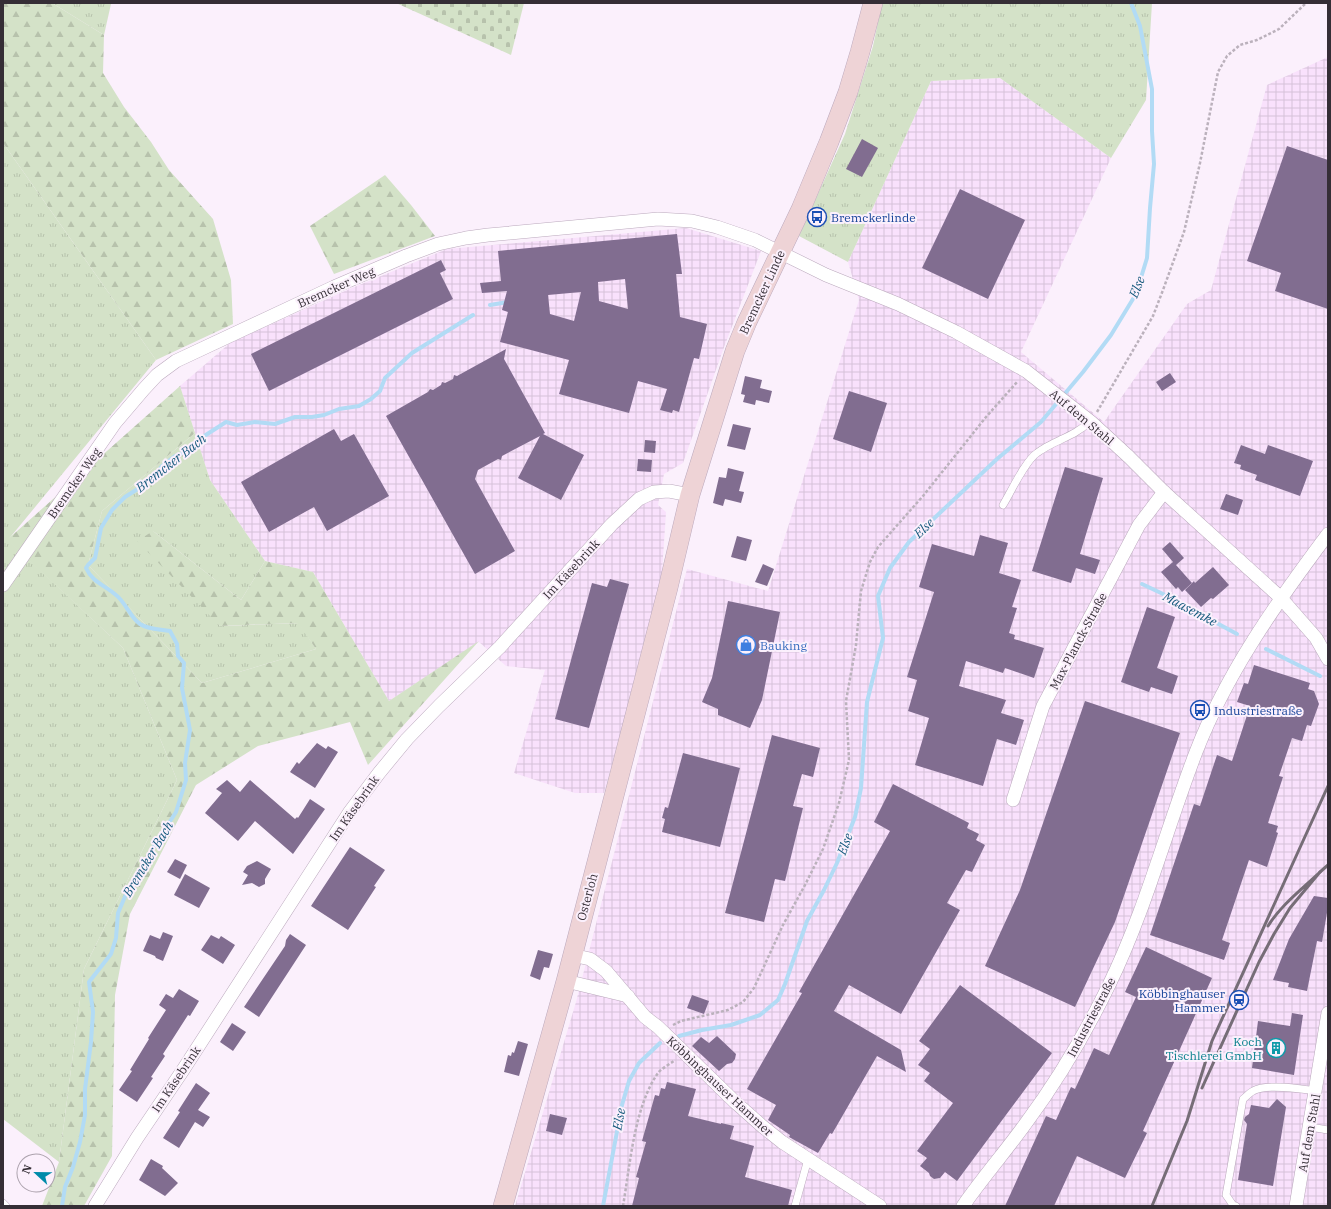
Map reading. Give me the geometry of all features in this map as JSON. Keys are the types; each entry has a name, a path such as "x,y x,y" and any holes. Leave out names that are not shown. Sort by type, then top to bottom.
{"main road":[{"name":"Bremcker Linde","path":"668,588 690,495 735,351 801,209 848,92 873,3"},
{"name":"Osterloh","path":"504,1206 566,981 668,588"}],"street":[{"name":"Bremcker Weg","path":"3,585 115,423 130,404 157,375 176,361 334,287 406,256 438,244 466,238 526,230 658,219 692,221 717,227 755,240 780,254"},
{"name":"Auf dem Stahl","path":"780,254 826,275 898,304 956,332 1026,371 1091,421 1164,492 1281,598 1316,638 1328,659"},
{"name":"Im Käsebrink","path":"95,1206 137,1138 345,819 379,773 434,711 500,647 612,524 639,499 654,492 669,491 690,495"},
{"name":"Max-Planck-Straße","path":"1012,800 1043,706 1139,525 1164,492"},
{"name":"Industriestraße","path":"963,1206 1027,1123 1060,1074 1085,1031 1109,986 1131,935 1155,871 1196,751 1212,716 1246,650 1281,598 1328,534"},
{"name":"Köbbinghauser Hammer","path":"572,955 590,959 606,971 645,1017 658,1027 735,1102 762,1126 782,1142 880,1206"},
{"path":"566,981 628,996"},
{"name":"Auf dem Stahl","path":"1296,1206 1328,1013"}],"lane":[{"path":"1003,505 1029,460 1036,453 1081,429 1091,421"},
{"path":"1236,1206 1233,1205 1226,1195 1243,1099 1253,1090 1266,1088 1288,1088 1316,1091"},
{"path":"1310,1127 1328,1130"},
{"path":"794,1206 808,1159"},
{"path":"3,1203 6,1206"}],"path":[{"path":"1091,421 1153,316 1163,290 1184,232 1200,163 1218,72 1227,56 1240,45 1257,40 1279,28 1306,3"},
{"path":"664,1034 672,1026 681,1021 728,1010 738,1005 743,1002 754,988 783,925 805,885 822,849 839,803 849,760 846,701 856,645 861,591 870,562 878,547 923,496 986,417 1012,388"},
{"path":"623,1206 638,1121 646,1094 659,1072 685,1053"}],"shaded area":[{"path":"1328,57 1328,1206 515,1206 576,1002 687,569 768,591 859,300 848,262 931,81 1000,78 1111,158 1021,352 1104,422 1187,304 1211,290 1267,85"},
{"path":"686,228 761,251 723,350 683,463 664,474 658,505 666,512 661,588 604,793 575,793 514,773 545,670 506,666 479,642 389,701 313,572 265,561 210,480 180,386 230,343 347,290 447,249"}],"green space":[{"path":"3,3 52,3 104,35 103,73 124,107 151,142 169,170 213,219 231,280 233,324 156,360 3,143"},
{"path":"52,3 111,4 104,35"},
{"path":"396,3 524,3 511,55"},
{"path":"882,3 1152,3 1146,100 1111,158 1000,78 931,81 848,262 799,236 845,134 873,46"},
{"path":"3,143 156,360 8,540 123,648 177,780 84,969 59,1162 56,1160 56,1153 47,1153 3,1119"},
{"path":"385,175 435,236 334,274 310,226"},
{"path":"180,386 195,433 102,511 88,565 202,683 316,649 298,623 220,626 137,541 153,531 241,600 265,561 313,572 389,701 479,641 368,765 350,722 258,746 196,785 130,914 115,995 112,1156 84,1206 42,1206 47,1193 56,1193 56,1170 59,1162 84,969 177,780 123,648 7,540"},
{"path":"195,433 210,480 265,561 241,600 153,531 220,626 299,623 316,649 202,683 88,565 102,511"}],"building":[{"path":"862,139 878,148 862,177 846,169"},
{"path":"1287,146 1328,160 1328,309 1275,291 1281,273 1247,261"},
{"path":"960,189 1025,220 988,299 922,268"},
{"path":"677,234 682,274 676,274 680,317 707,324 699,359 694,358 679,412 673,410 672,413 660,410 667,389 638,381 629,413 559,394 569,360 500,342 508,312 502,310 507,291 482,293 480,283 501,281 498,251","holes":["625,279 628,309 599,301 598,282","581,292 574,321 550,314 548,295"]},
{"path":"441,260 446,270 440,273 453,299 269,391 251,354"},
{"path":"506,349 504,359 545,433 543,434 584,455 561,500 518,478 540,436 502,456 501,460 498,459 478,470 475,479 515,551 475,574 386,416 428,392 430,389 433,390 441,385 442,382 445,383 453,379 454,375 457,376"},
{"path":"1170,373 1176,382 1162,391 1156,382"},
{"path":"745,376 762,380 760,388 772,391 769,403 756,400 755,405 743,402 745,395 741,394"},
{"path":"849,391 887,403 871,452 833,439"},
{"path":"733,424 751,428 745,450 727,446"},
{"path":"334,429 341,441 354,434 389,496 327,531 314,507 269,532 241,482"},
{"path":"645,440 656,441 655,453 644,452"},
{"path":"1241,445 1265,454 1268,445 1313,461 1300,496 1255,480 1257,475 1240,469 1241,465 1234,463"},
{"path":"638,459 652,460 651,472 637,471"},
{"path":"1065,467 1103,478 1080,554 1100,560 1095,574 1076,568 1071,583 1032,571"},
{"path":"728,468 744,472 739,491 744,492 741,503 725,499 723,506 713,503 719,477 726,478"},
{"path":"1226,494 1243,500 1238,515 1220,509"},
{"path":"980,535 1008,543 999,573 1021,580 1012,607 1017,608 1009,633 1015,635 1014,639 1044,648 1034,678 1005,668 1003,673 966,661 959,686 1006,700 1001,713 1024,720 1016,745 997,739 983,786 915,765 929,718 908,711 917,680 907,677 934,592 919,587 932,544 974,556"},
{"path":"737,536 752,540 746,561 731,557"},
{"path":"1170,542 1184,558 1176,565 1192,583 1182,592 1178,587 1176,589 1161,572 1173,562 1162,549"},
{"path":"763,564 774,569 767,586 755,582"},
{"path":"1213,567 1229,585 1201,607 1185,590 1194,581 1195,583"},
{"path":"610,579 629,584 589,728 555,719 592,583 607,587"},
{"name":"Bauking","path":"728,601 780,612 762,700 750,728 718,715 718,709 702,702 712,678"},
{"path":"1147,607 1175,617 1157,668 1178,676 1172,694 1151,687 1149,692 1121,682"},
{"path":"1254,665 1310,683 1308,689 1314,691 1319,704 1311,726 1307,725 1302,741 1292,738 1279,776 1283,777 1268,823 1278,826 1276,832 1278,833 1267,867 1249,860 1222,940 1230,943 1224,960 1150,935 1194,804 1200,806 1217,755 1232,761 1250,706 1237,702 1244,683 1248,684"},
{"path":"1085,701 1180,733 1115,922 1075,1007 985,966 1020,890"},
{"path":"772,735 820,748 813,777 802,774 793,806 803,808 785,881 775,879 764,922 725,913"},
{"path":"317,743 326,749 328,746 338,752 315,788 290,772 297,762 299,764"},
{"path":"683,753 740,768 720,847 662,832 665,819 662,818 665,807 668,808"},
{"path":"227,780 240,792 250,780 295,819 297,817 298,818 310,799 325,809 293,854 255,821 238,841 205,813 222,793 216,789"},
{"path":"893,784 969,823 967,828 979,834 976,840 985,845 972,872 966,870 947,903 960,910 901,1014 849,985 834,1011 901,1050 906,1072 877,1056 832,1134 830,1133 818,1153 789,1137 790,1135 768,1120 776,1105 747,1089 802,993 799,992 890,831 874,822"},
{"path":"350,847 385,870 374,886 376,887 348,930 311,906"},
{"path":"175,859 187,865 180,879 167,872"},
{"path":"257,861 271,869 265,879 265,884 259,887 252,883 242,885 248,875 243,872 247,866"},
{"path":"185,874 210,888 199,908 174,895"},
{"path":"1314,896 1328,898 1328,907 1322,942 1317,941 1307,991 1288,987 1289,983 1273,980 1289,939"},
{"path":"163,932 173,936 163,961 143,951 150,935 160,939"},
{"path":"290,934 306,945 259,1017 244,1007 285,946 286,940"},
{"path":"211,935 219,939 221,936 235,945 223,964 201,950"},
{"path":"1146,947 1212,978 1143,1131 1147,1133 1125,1178 1077,1156 1054,1206 1005,1206 1046,1116 1056,1120 1071,1087 1075,1089 1094,1048 1109,1055 1136,997 1125,992"},
{"path":"538,950 553,954 549,968 544,967 540,980 530,976"},
{"path":"960,985 1052,1053 957,1181 945,1172 940,1178 934,1179 920,1166 927,1158 917,1151 953,1103 924,1081 930,1073 918,1065 930,1049 919,1041"},
{"path":"179,989 199,1001 190,1016 188,1015 163,1054 165,1056 137,1102 119,1090 132,1071 130,1070 166,1010 159,1005 166,994 173,998"},
{"path":"692,995 709,1001 704,1014 687,1008"},
{"name":"Koch Tischlerei GmbH","path":"1292,1013 1303,1015 1294,1075 1252,1068 1258,1021 1290,1026"},
{"path":"232,1023 246,1032 233,1051 220,1042"},
{"path":"717,1036 736,1054 732,1063 727,1064 719,1071 692,1046 701,1037 709,1043"},
{"path":"518,1041 528,1044 519,1076 504,1072 508,1055 511,1056 512,1052 514,1053"},
{"path":"667,1082 696,1089 688,1116 734,1126 730,1139 754,1146 745,1177 792,1190 788,1206 632,1206 639,1178 636,1177 646,1142 642,1141 655,1095 659,1096 661,1088 665,1089"},
{"path":"196,1083 210,1093 198,1110 210,1117 203,1127 195,1122 179,1148 163,1138 180,1112 178,1111"},
{"path":"1277,1099 1286,1107 1273,1186 1238,1180 1247,1124 1244,1120 1245,1117 1249,1114 1251,1105 1269,1108"},
{"path":"550,1114 567,1118 562,1135 546,1131"},
{"path":"151,1159 163,1166 162,1168 178,1183 165,1196 139,1180"}],"waterway":[{"name":"Else","path":"679,1036 731,1025 760,1015 778,1000 807,921 837,863 855,817 861,788 867,702 883,638 878,596 890,568 909,542 997,459 1041,422 1083,372 1111,335 1136,294 1147,258 1154,164 1152,89 1140,26 1131,3"},
{"name":"Bremcker Bach","path":"490,305 508,302"},
{"name":"Bremcker Bach","path":"62,1206 65,1187 73,1167 80,1142 85,1115 85,1089 93,1012 89,982 111,954 116,938 118,913 127,892 143,871 154,846 176,812 186,780 185,763 190,730 182,688 184,663 178,656 177,644 170,631 151,628 140,624 133,618 123,602 95,580 86,568 95,558 101,528 112,510 125,497 152,480 162,466 175,456 190,450 198,440 226,422 237,425 255,422 275,424 295,417 324,415 339,409 359,406 371,399 380,391 385,378 412,353 473,315"},
{"name":"Maasemke","path":"1142,584 1237,634"},
{"name":"Maasemke","path":"1266,649 1320,676"},
{"name":"Else","path":"603,1206 622,1105 629,1081 639,1063 660,1043"}],"railway":[{"path":"1152,1206 1187,1121 1212,1041 1328,786"},
{"path":"1320,872 1328,865"},
{"path":"1202,1088 1259,962 1274,934 1290,908 1320,872 1285,904 1268,926"}],"place":[{"name":"Bremckerlinde","path":"817,217"},
{"name":"Bauking","path":"746,645"},
{"name":"Industriestraße","path":"1200,710"},
{"name":"Köbbinghauser Hammer","path":"1239,1000"},
{"name":"Koch Tischlerei GmbH","path":"1276,1048"}]}
